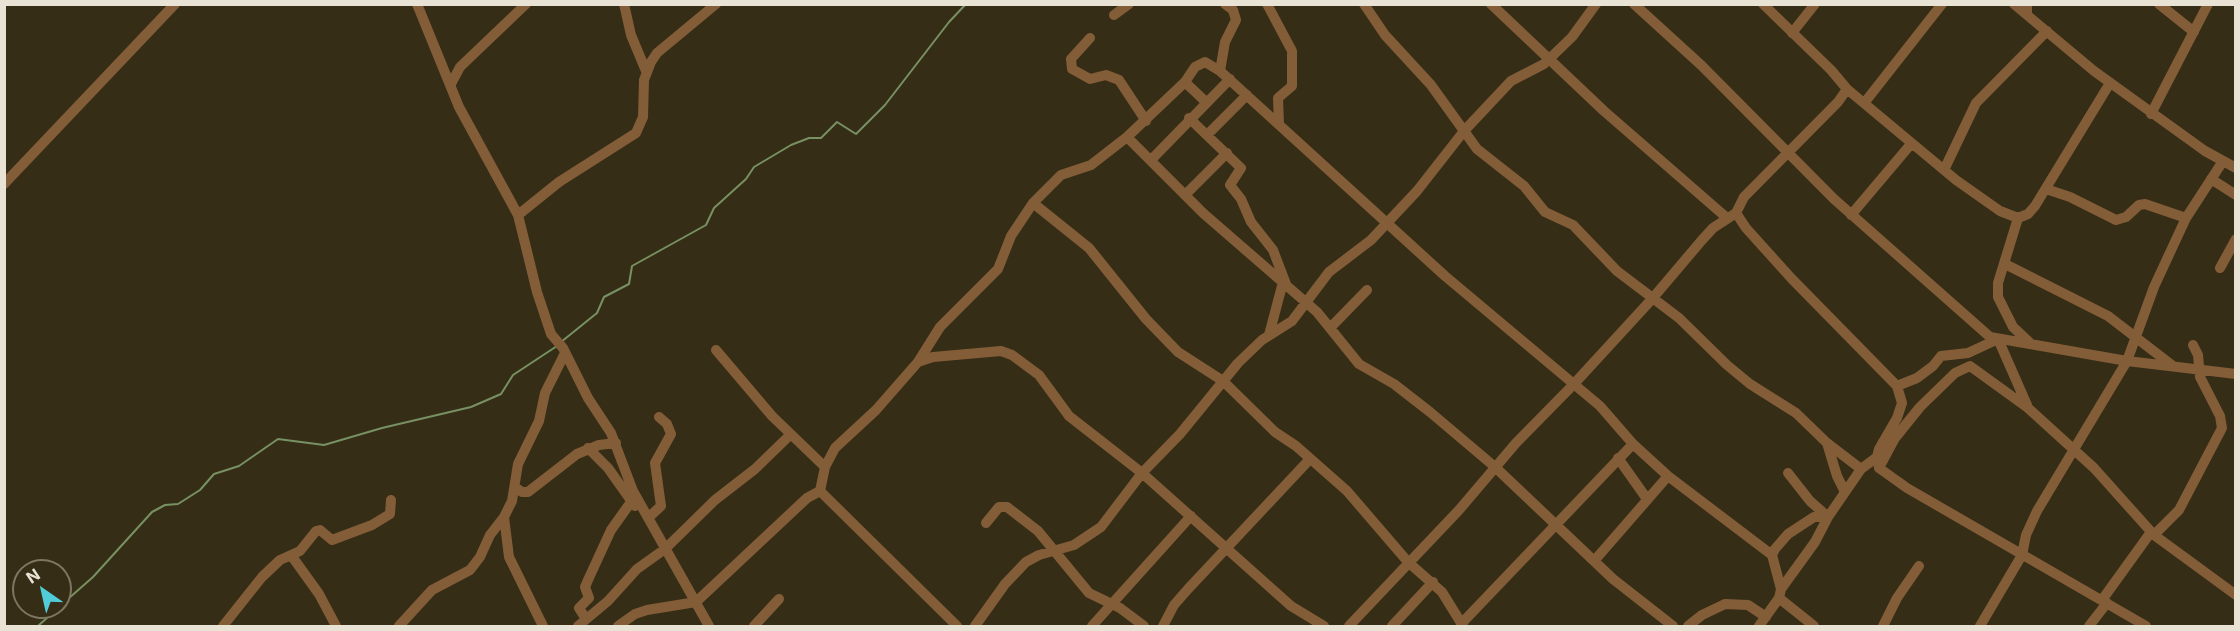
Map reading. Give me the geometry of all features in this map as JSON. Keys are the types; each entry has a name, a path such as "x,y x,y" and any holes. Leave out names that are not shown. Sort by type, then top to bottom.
{"street":[{"path":"4,184 175,4"},
{"path":"417,4 459,106 518,215 537,292 561,347 588,398 616,443 633,491 709,627"},
{"path":"451,84 460,67 526,4"},
{"path":"518,215 559,182 636,133 643,117 646,71 631,35 624,4"},
{"path":"646,71 657,53 716,4"},
{"path":"1114,15 1130,4"},
{"path":"1220,71 1225,42 1236,20 1233,10 1225,4"},
{"path":"1267,4 1292,51 1292,86 1278,98 1279,124"},
{"path":"1364,4 1386,35 1431,85 1477,149 1524,186 1541,208 1574,225 1604,259 1679,318 1705,346 1750,384 1783,403 1860,469"},
{"path":"1491,4 1549,59 1746,228 1791,278 1898,386 1902,403 1878,462"},
{"path":"975,627 1010,578 1026,562 1089,537 1113,513 1142,473 1180,434 1244,357 1269,335 1292,321 1329,272 1371,240 1417,191 1464,131 1511,81 1539,68 1549,59 1572,37 1596,4"},
{"path":"1634,4 1701,65 1851,215 1897,252 1959,312 1990,337 2029,342 2127,361 2235,374"},
{"path":"1763,4 1847,89 1911,144 2000,211 2018,218 2028,214 2046,189 2109,83"},
{"path":"1792,33 1815,4"},
{"path":"1864,102 1942,4"},
{"path":"2014,4 2027,10 2047,31 2109,83 2151,114 2235,168"},
{"path":"2159,4 2194,32"},
{"path":"2151,114 2208,4"},
{"path":"2173,16 2190,20 2201,18"},
{"path":"1944,170 1976,103 2047,31"},
{"path":"1090,38 1071,60 1072,69 1089,79 1106,75 1119,80 1146,121"},
{"path":"820,491 825,467 844,437 876,410 918,362 940,327 998,269 1011,236 1033,203 1061,175 1091,165 1128,137 1185,82 1199,63 1212,64 1386,222 1573,386 1600,406 1633,444 1668,476 1772,555 1780,593 1814,627"},
{"path":"443,68 460,67"},
{"path":"1151,160 1205,101 1230,79"},
{"path":"1185,82 1205,101"},
{"path":"1348,627 1573,386 1702,240 1731,216 1744,197 1838,102 1847,89"},
{"path":"1207,135 1247,95"},
{"path":"1189,118 1242,170 1230,185 1241,198 1251,222 1276,255 1284,283 1269,335"},
{"path":"1128,137 1185,195 1306,301 1331,327 1359,364 1413,398 1495,467 1594,561 1652,612 1673,627"},
{"path":"1851,215 1911,144"},
{"path":"1185,195 1227,153"},
{"path":"1980,627 2022,555 2030,524 2127,361 2134,335 2186,218 2223,161"},
{"path":"2211,179 2235,195"},
{"path":"2046,189 2070,197 2116,220 2126,218 2139,205 2145,204 2186,218"},
{"path":"1033,203 1089,248 1146,319 1178,352 1223,381 1268,426 1310,459 1358,502 1408,562 1442,592 1462,625 1554,523 1633,444"},
{"path":"2018,218 1998,283 1998,297 2013,327 2029,342"},
{"path":"2220,268 2235,238"},
{"path":"2005,264 2108,316 2174,367"},
{"path":"1331,327 1367,290"},
{"path":"1898,386 1917,378 1933,366 1941,356 1968,353 1998,339"},
{"path":"1998,339 2028,408"},
{"path":"2089,627 2153,534 2179,510 2205,455 2222,428 2220,416 2200,378 2198,355 2193,345"},
{"path":"399,627 432,590 470,570 480,557 490,535 504,517 515,487 518,464 539,421 545,393 561,347"},
{"path":"716,350 790,435 825,467"},
{"path":"918,362 981,352 1001,351 1012,354 1039,375 1069,416 1142,473 1291,606 1324,627"},
{"path":"1759,627 1815,542 1844,490 1860,469 1878,462 1902,428 1955,372 1964,367 1974,367 2028,408 2112,485 2153,534 2235,595"},
{"path":"646,515 661,506 655,463 670,434 667,424 659,417"},
{"path":"582,623 616,593 638,569 665,549 715,500 755,469 790,435"},
{"path":"515,487 522,492 528,492 571,457 588,448 616,443"},
{"path":"1827,443 1837,476 1844,490"},
{"path":"588,448 608,468 631,502 646,515"},
{"path":"1618,458 1647,499"},
{"path":"1163,627 1174,605 1310,459"},
{"path":"1878,462 1907,489 2146,627"},
{"path":"1788,472 1810,501 1828,517"},
{"path":"1594,561 1668,476"},
{"path":"618,627 635,614 647,610 696,602 794,510 813,493 820,491"},
{"path":"820,491 957,627"},
{"path":"224,626 262,577 280,560 300,551 316,531 320,530 332,540 382,520 390,514 391,500"},
{"path":"582,623 579,608 589,598 585,587 611,530 631,502"},
{"path":"986,523 999,507 1007,507 1033,526 1057,551 1089,593 1112,604 1144,627"},
{"path":"1092,627 1191,516"},
{"path":"504,517 512,566 543,627"},
{"path":"1772,555 1788,534 1814,517 1828,517"},
{"path":"291,555 319,594 336,627"},
{"path":"1883,627 1897,598 1919,566"},
{"path":"1392,627 1433,582"},
{"path":"754,627 779,599"},
{"path":"1688,627 1702,615 1725,604 1748,605 1766,617"}],"waterway":[{"path":"561,342 597,313 604,297 629,284 632,266 706,225 714,208 746,179 754,167 791,145 809,138 821,138 837,122 856,134 885,105 949,22 966,4"},
{"path":"72,595 93,577 152,512 165,505 178,504 200,490 214,474 239,466 278,439 324,445 382,428 471,407 501,394 513,375 557,346"},
{"path":"38,626 46,619"}]}
